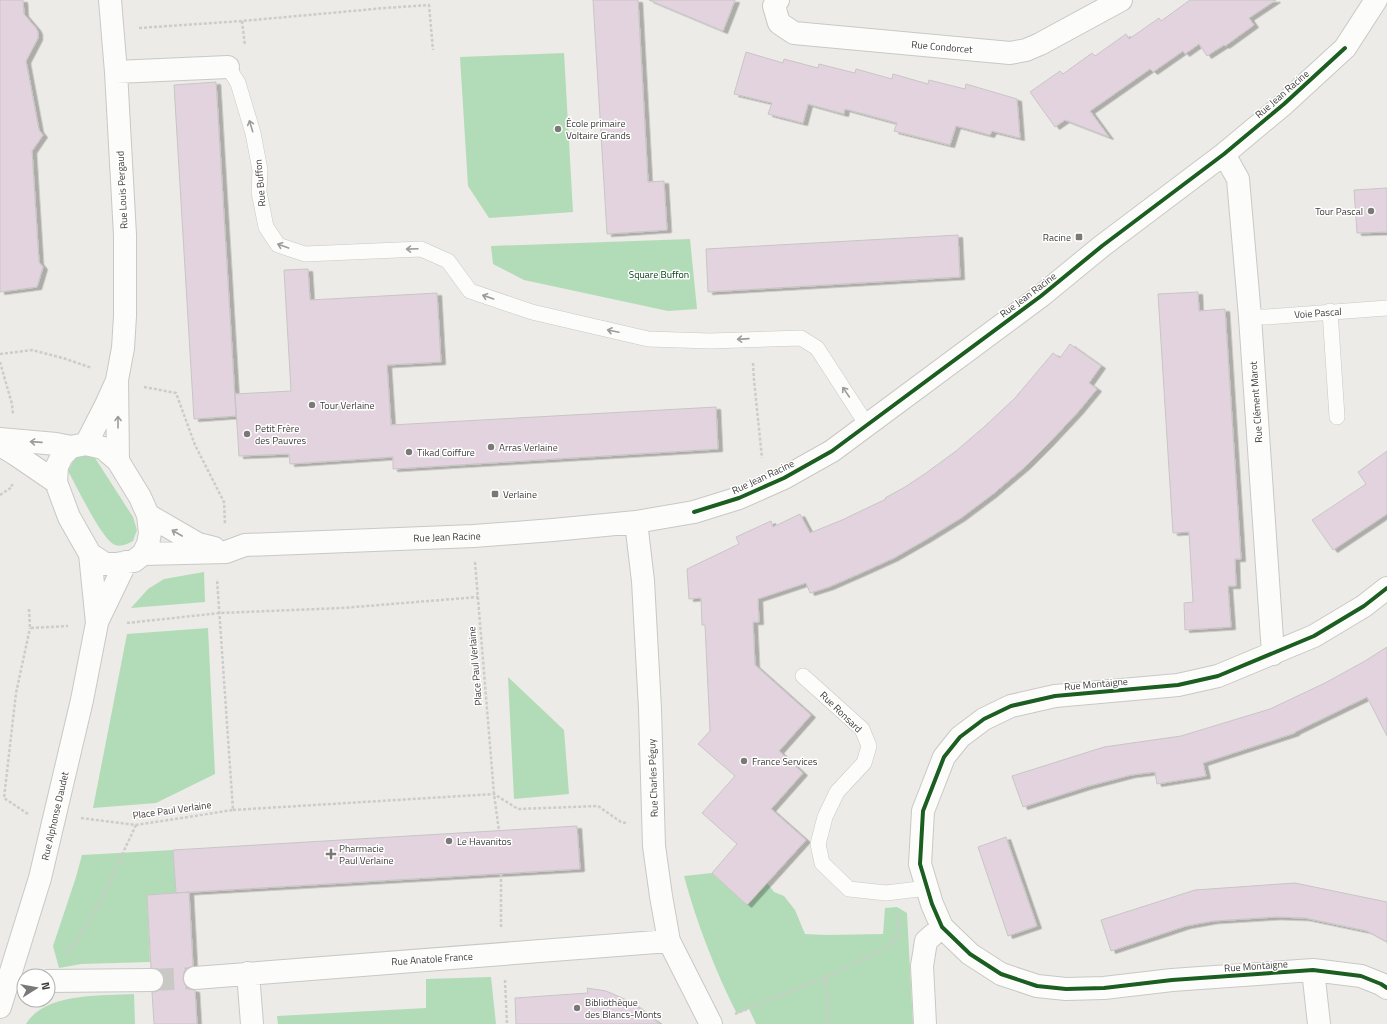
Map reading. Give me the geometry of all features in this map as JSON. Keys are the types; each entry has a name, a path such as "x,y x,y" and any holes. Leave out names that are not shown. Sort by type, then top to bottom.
{"street":[{"name":"Rue Condorcet","path":"778,0 774,6 779,23 794,33 1010,53 1026,50 1040,44 1121,0"},
{"name":"Rue Jean Racine","path":"135,558 226,552 245,545 474,536 636,522 694,512 739,498 784,478 832,451 1041,296 1102,246 1224,154 1284,104 1345,48 1376,0"},
{"name":"Rue Louis Pergaud","path":"111,9 125,235 125,316 123,348 117,380 118,461"},
{"path":"116,72 228,67"},
{"name":"Rue Clément Marot","path":"1224,154 1238,179 1250,317 1273,654"},
{"name":"Rue Louis Pergaud","path":"78,446 106,405 117,380"},
{"path":"0,439 103,448 118,461 140,496 148,515 150,533 148,544 135,558 116,564 104,564 90,554 69,517 56,482 57,466 62,456 78,446"},
{"path":"0,445 56,482"},
{"path":"148,515 198,544 226,552"},
{"name":"Rue Charles Péguy","path":"636,522 643,581 650,709 654,846 661,896 669,941 709,1022"},
{"name":"Rue Alphonse Daudet","path":"0,1007 11,977 40,878 82,700 97,623 90,554"},
{"name":"Rue Alphonse Daudet","path":"97,623 135,558"},
{"name":"Rue Montaigne","path":"1387,588 1364,606 1314,636 1218,676 1178,685 1055,696 1011,706 984,719 960,737 944,757 923,811 920,864 927,888 942,927 970,954 1001,974 1037,986 1066,990 1104,988 1172,980 1313,970 1361,976 1387,988"},
{"path":"925,1024 922,966 926,941 942,927"},
{"name":"Rue Anatole France","path":"195,978 669,941"},
{"path":"1313,970 1319,1024"},
{"path":"248,973 252,1024"},
{"path":"56,981 152,980"}],"lane":[{"name":"Rue Buffon","path":"228,67 238,83 253,134 260,170 258,192 266,227 278,245 305,254 421,249 448,261 470,291 532,312 648,338 710,342 753,339"},
{"name":"Voie Pascal","path":"1250,317 1387,308"},
{"path":"1330,312 1337,417"},
{"path":"753,339 801,338 817,348 867,425"},
{"name":"Rue Ronsard","path":"803,676 862,729 869,746 864,763 837,792 825,817 818,844 822,863 849,890 886,893 927,888"}],"path":[{"path":"111,9 139,28 429,5 433,50"},
{"path":"242,21 245,50"},
{"path":"753,339 754,380 762,459"},
{"path":"226,552 216,570 232,810"},
{"path":"29,609 30,628 97,623 128,623 220,613 342,608 478,597"},
{"path":"494,794 518,809 598,806 621,822 654,824"},
{"path":"494,794 498,831"},
{"path":"64,956 73,946 99,904 136,825"},
{"path":"501,874 502,954 507,1024"},
{"path":"709,1022 737,1014 826,977 889,946 899,934 896,892"},
{"path":"826,977 829,1024"}],"green space":[{"path":"564,53 573,212 489,218 468,186 460,57"},
{"name":"Square Buffon","path":"690,239 697,309 668,311 524,280 493,264 491,246"},
{"path":"86,453 95,458 133,517 137,530 133,541 120,546 115,545 110,541 97,523 68,471 75,457"},
{"path":"204,572 205,602 131,608 148,589 164,579"},
{"path":"208,628 215,774 156,803 93,808 127,634"},
{"path":"508,677 564,730 569,794 514,799"},
{"path":"173,850 176,893 147,896 150,962 81,964 59,968 53,946 82,855"},
{"path":"712,873 747,905 767,883 774,892 784,896 795,910 805,934 883,934 885,908 897,907 907,913 913,1024 756,1024 749,1009 737,1014 721,981 707,946 684,876"},
{"path":"491,977 496,1024 278,1024 277,1016 426,1008 426,979"},
{"path":"134,994 135,1024 26,1024 35,1014 43,1008 56,1008 56,1002 91,996"}],"building":[{"path":"0,0 23,0 24,14 38,32 38,38 26,61 39,130 43,135 32,151 39,262 43,267 37,287 0,292"},
{"path":"593,0 638,0 648,182 664,181 667,230 607,234"},
{"path":"649,0 735,0 723,31"},
{"path":"1190,0 1276,0 1249,18 1254,25 1225,46 1224,45 1207,56 1199,44 1185,54 1183,51 1153,72 1150,69 1090,111 1109,137 1065,120 1055,127 1030,92 1060,71 1063,74 1092,53 1095,56 1126,34 1129,39 1159,18 1161,21"},
{"path":"746,52 783,63 784,59 818,68 819,64 855,73 856,69 892,79 893,74 928,84 929,80 965,89 966,84 1017,99 1020,138 992,131 990,135 956,126 950,145 894,131 897,123 845,109 844,114 808,104 803,123 768,114 772,103 734,94"},
{"path":"216,82 236,416 194,419 174,85"},
{"name":"Tour Pascal","path":"1387,188 1387,232 1357,233 1354,190"},
{"path":"958,235 960,277 708,292 706,249"},
{"path":"308,269 310,300 437,293 441,362 387,365 391,425 716,407 718,449 393,469 393,457 290,464 289,454 239,456 235,394 291,391 284,270"},
{"path":"1198,292 1199,311 1225,309 1241,559 1235,559 1236,586 1228,586 1231,627 1185,630 1184,603 1193,602 1189,532 1173,533 1158,294"},
{"path":"1070,344 1101,366 1089,383 1097,389 1048,444 1026,466 993,494 961,518 927,539 894,558 861,573 829,587 810,593 806,583 758,599 759,622 753,622 755,665 811,715 779,751 803,773 771,809 806,840 747,905 712,873 737,844 702,813 735,776 698,744 710,731 705,625 702,625 701,598 689,599 687,569 739,544 736,537 771,521 773,527 800,514 810,533 842,520 886,499 885,498 905,487 956,451 1015,398 1053,353 1060,358"},
{"path":"1387,451 1387,514 1333,550 1312,520 1366,484 1358,472"},
{"path":"1387,647 1387,736 1367,697 1295,733 1203,763 1206,776 1157,784 1155,772 1131,775 1089,786 1023,807 1012,776 1104,747 1181,736 1270,709 1325,683"},
{"path":"577,826 580,869 176,893 173,850"},
{"path":"1006,837 1037,926 1008,936 978,847"},
{"path":"1295,883 1387,902 1387,942 1367,931 1305,918 1276,917 1213,921 1186,926 1111,951 1101,920 1195,890"},
{"path":"189,892 193,966 184,972 183,979 185,985 189,989 195,990 197,1024 154,1024 152,992 158,991 163,986 164,979 163,974 158,969 151,968 147,895"},
{"name":"Bibliothèque des Blancs-Monts","path":"587,988 606,991 631,1002 660,1024 516,1024 515,998 588,993"}],"tunnel":[{"path":"152,980 195,978"}],"cycle path":[{"path":"694,512 739,498 784,478 832,451 1041,296 1102,246 1224,154 1284,104 1345,48"},
{"path":"1387,588 1364,606 1314,636 1218,676 1178,685 1055,696 1011,706 984,719 960,737 944,757 923,811 920,864 932,904 942,927 970,954 1001,974 1037,986 1066,989 1104,988 1172,980 1313,970 1361,976 1387,988"}],"place":[{"name":"École primaire Voltaire Grands","path":"558,129"},
{"name":"Tour Pascal","path":"1371,211"},
{"name":"Racine","path":"1079,237"},
{"name":"Tour Verlaine","path":"312,405"},
{"name":"Petit Frère des Pauvres","path":"247,434"},
{"name":"Arras Verlaine","path":"491,447"},
{"name":"Tikad Coiffure","path":"409,452"},
{"name":"Verlaine","path":"495,494"},
{"name":"France Services","path":"744,761"},
{"name":"Le Havanitos","path":"449,841"},
{"name":"Pharmacie Paul Verlaine","path":"331,854"},
{"name":"Bibliothèque des Blancs-Monts","path":"577,1008"}]}
